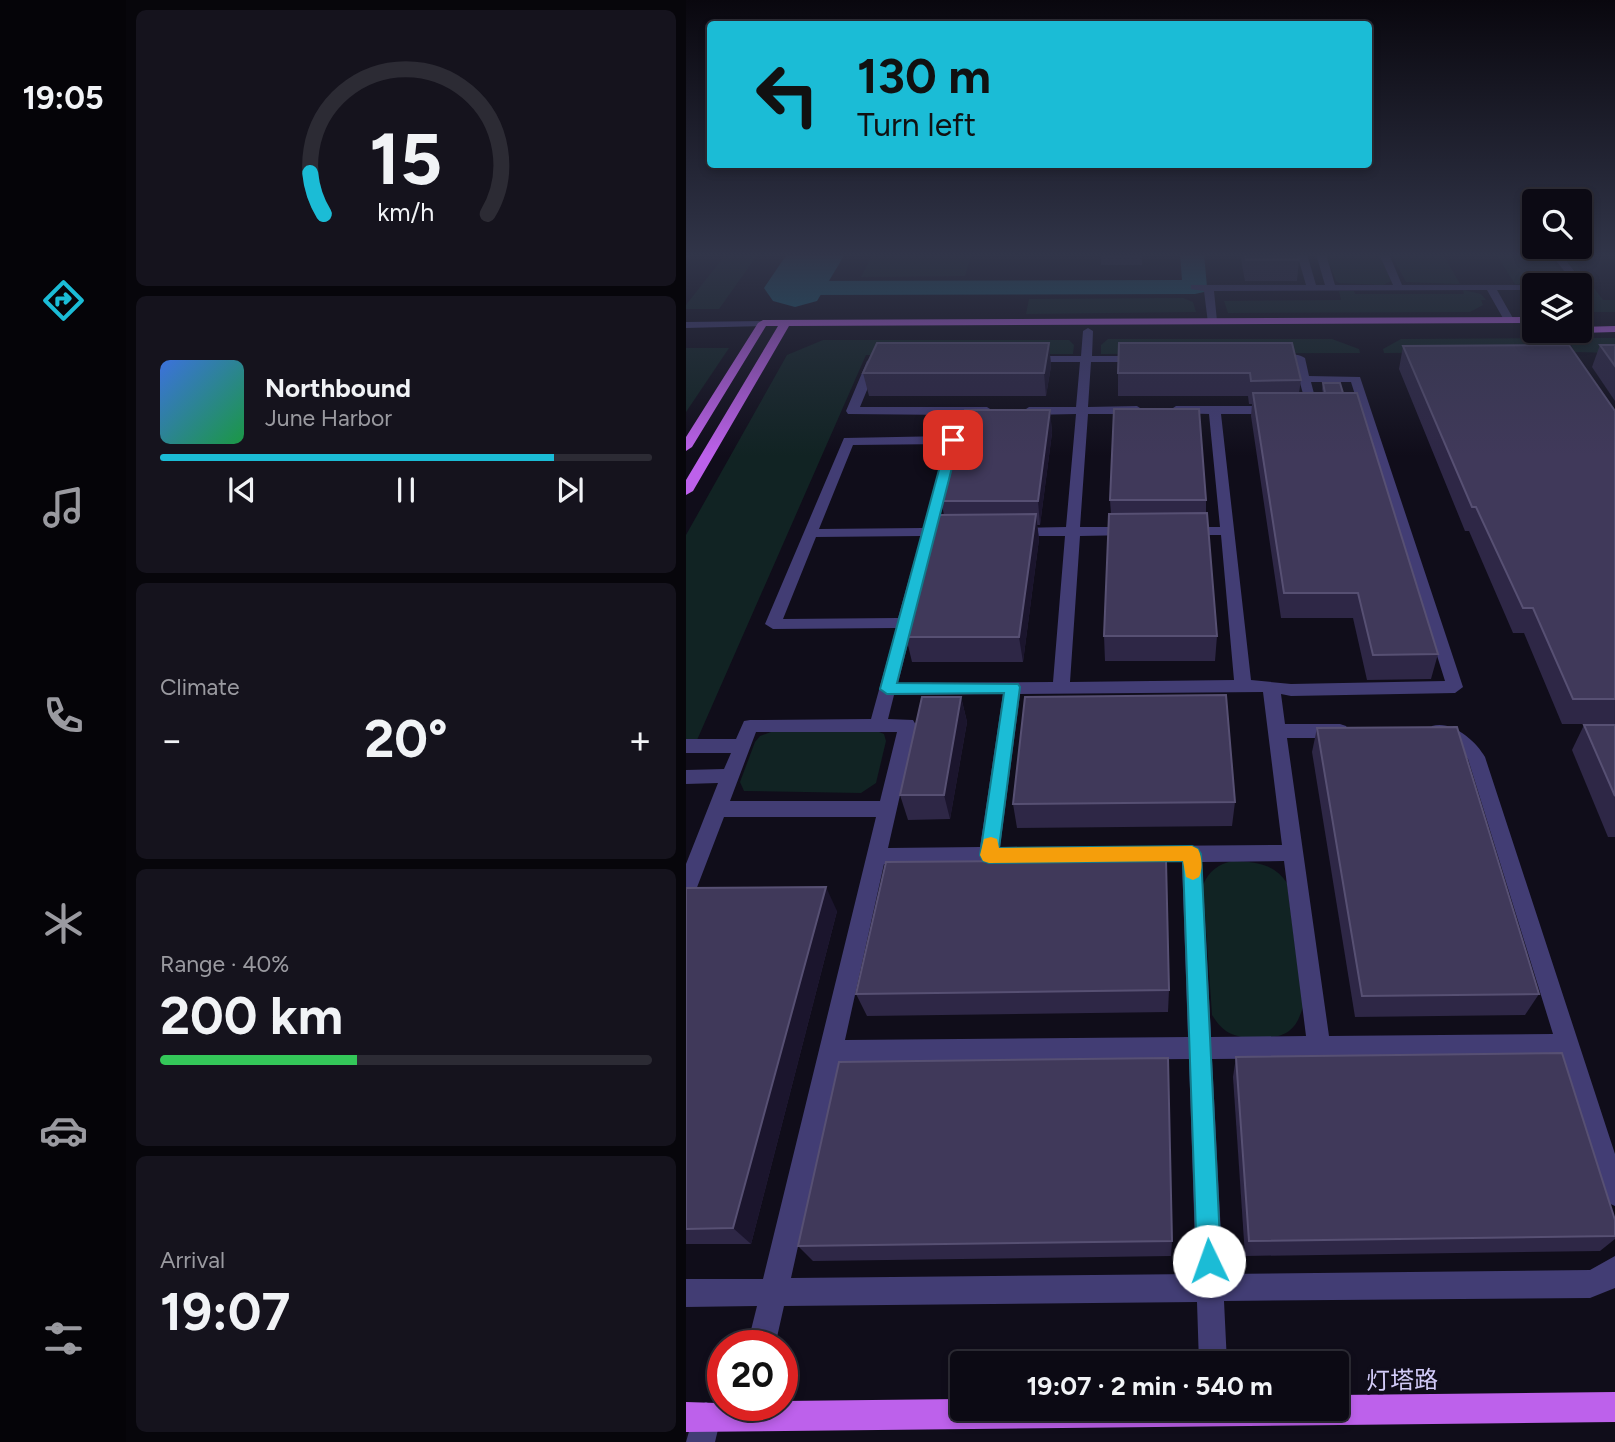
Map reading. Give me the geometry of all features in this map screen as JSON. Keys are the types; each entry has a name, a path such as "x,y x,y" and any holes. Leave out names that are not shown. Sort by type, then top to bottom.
{"main road":[{"path":"782,328 1194,321"},
{"path":"686,447 761,328 1088,331 1522,330"},
{"path":"686,491 782,328"},
{"path":"1592,330 1615,330"},
{"name":"灯塔路","path":"1349,1409 1615,1407"},
{"name":"灯塔路","path":"798,1411 950,1411"}],"street":[{"path":"686,325 761,328"},
{"path":"686,331 761,328"},
{"path":"1061,687 1088,331"},
{"path":"1559,343 1580,372"},
{"path":"1259,358 1299,358 1312,409"},
{"path":"1007,359 1153,359"},
{"path":"887,360 874,360 852,411 1001,411"},
{"path":"887,689 1271,686 1291,690 1455,687 1359,409 1356,379 1304,379"},
{"path":"1298,410 1325,409"},
{"path":"1015,411 1149,410"},
{"path":"1162,410 1284,410"},
{"path":"1215,410 1243,686"},
{"path":"878,725 961,411"},
{"path":"905,623 773,624 848,441 953,440"},
{"path":"994,532 1150,531"},
{"path":"1176,531 1227,531"},
{"path":"811,533 968,532"},
{"path":"1271,686 1319,1046"},
{"path":"989,855 1012,687"},
{"path":"686,890 750,726 907,725 765,1330"},
{"path":"1277,732 1358,731"},
{"path":"1412,731 1438,731 1452,735 1471,749 1476,757 1615,1193"},
{"path":"686,746 742,746"},
{"path":"686,777 730,776"},
{"path":"717,809 888,809"},
{"path":"877,856 1293,853"},
{"path":"1192,854 1213,1351"},
{"path":"830,1051 1568,1045"},
{"path":"686,1293 1590,1284 1606,1278 1615,1270"}],"shaded area":[{"path":"1522,338 1522,343 1550,343 1556,352 1384,353 1383,349 1401,339"},
{"path":"1592,338 1615,338 1615,353 1575,352 1570,343 1592,343"},
{"path":"1108,339 1332,339 1359,349 1360,353 1101,354 1101,345"},
{"path":"823,340 1069,340 1074,345 1073,354 866,355 697,740 686,740 686,535 787,355"},
{"path":"686,348 729,348 686,412"},
{"path":"771,732 884,734 886,741 876,783 861,793 744,791 740,782 755,742 760,736"},
{"path":"1233,861 1263,865 1276,871 1287,883 1303,1007 1292,1029 1276,1037 1240,1037 1222,1028 1212,1015 1203,885 1215,869"}],"building":[{"path":"877,343 1049,343 1044,373 863,373"},
{"path":"1119,343 1292,343 1301,380 1251,381 1250,373 1118,373"},
{"path":"1569,345 1615,411 1615,699 1573,699 1533,608 1523,608 1476,507 1472,507 1403,346"},
{"path":"1600,345 1615,345 1615,366"},
{"path":"1323,383 1340,383 1343,393 1325,393"},
{"path":"1253,393 1357,393 1438,654 1373,655 1358,593 1284,593"},
{"path":"1114,409 1199,409 1206,500 1110,500"},
{"path":"965,410 1050,410 1038,501 941,501"},
{"path":"1207,513 1217,636 1104,636 1109,514"},
{"path":"1036,514 1019,637 906,637 938,515"},
{"path":"1226,695 1235,802 1013,804 1025,697"},
{"path":"922,697 961,697 944,795 900,795"},
{"path":"1584,725 1615,725 1615,796"},
{"path":"1457,727 1539,994 1362,996 1317,728"},
{"path":"1166,860 1169,990 856,994 886,862"},
{"path":"826,887 733,1228 686,1229 686,888"},
{"path":"1562,1053 1615,1220 1615,1236 1249,1241 1236,1057"},
{"path":"1168,1058 1172,1241 798,1246 839,1062"}],"slow traffic":[{"path":"991,844 989,855 1192,854 1193,872"}],"route":[{"path":"953,440 887,689 1012,687 989,855 1192,854 1209,1261"}]}
